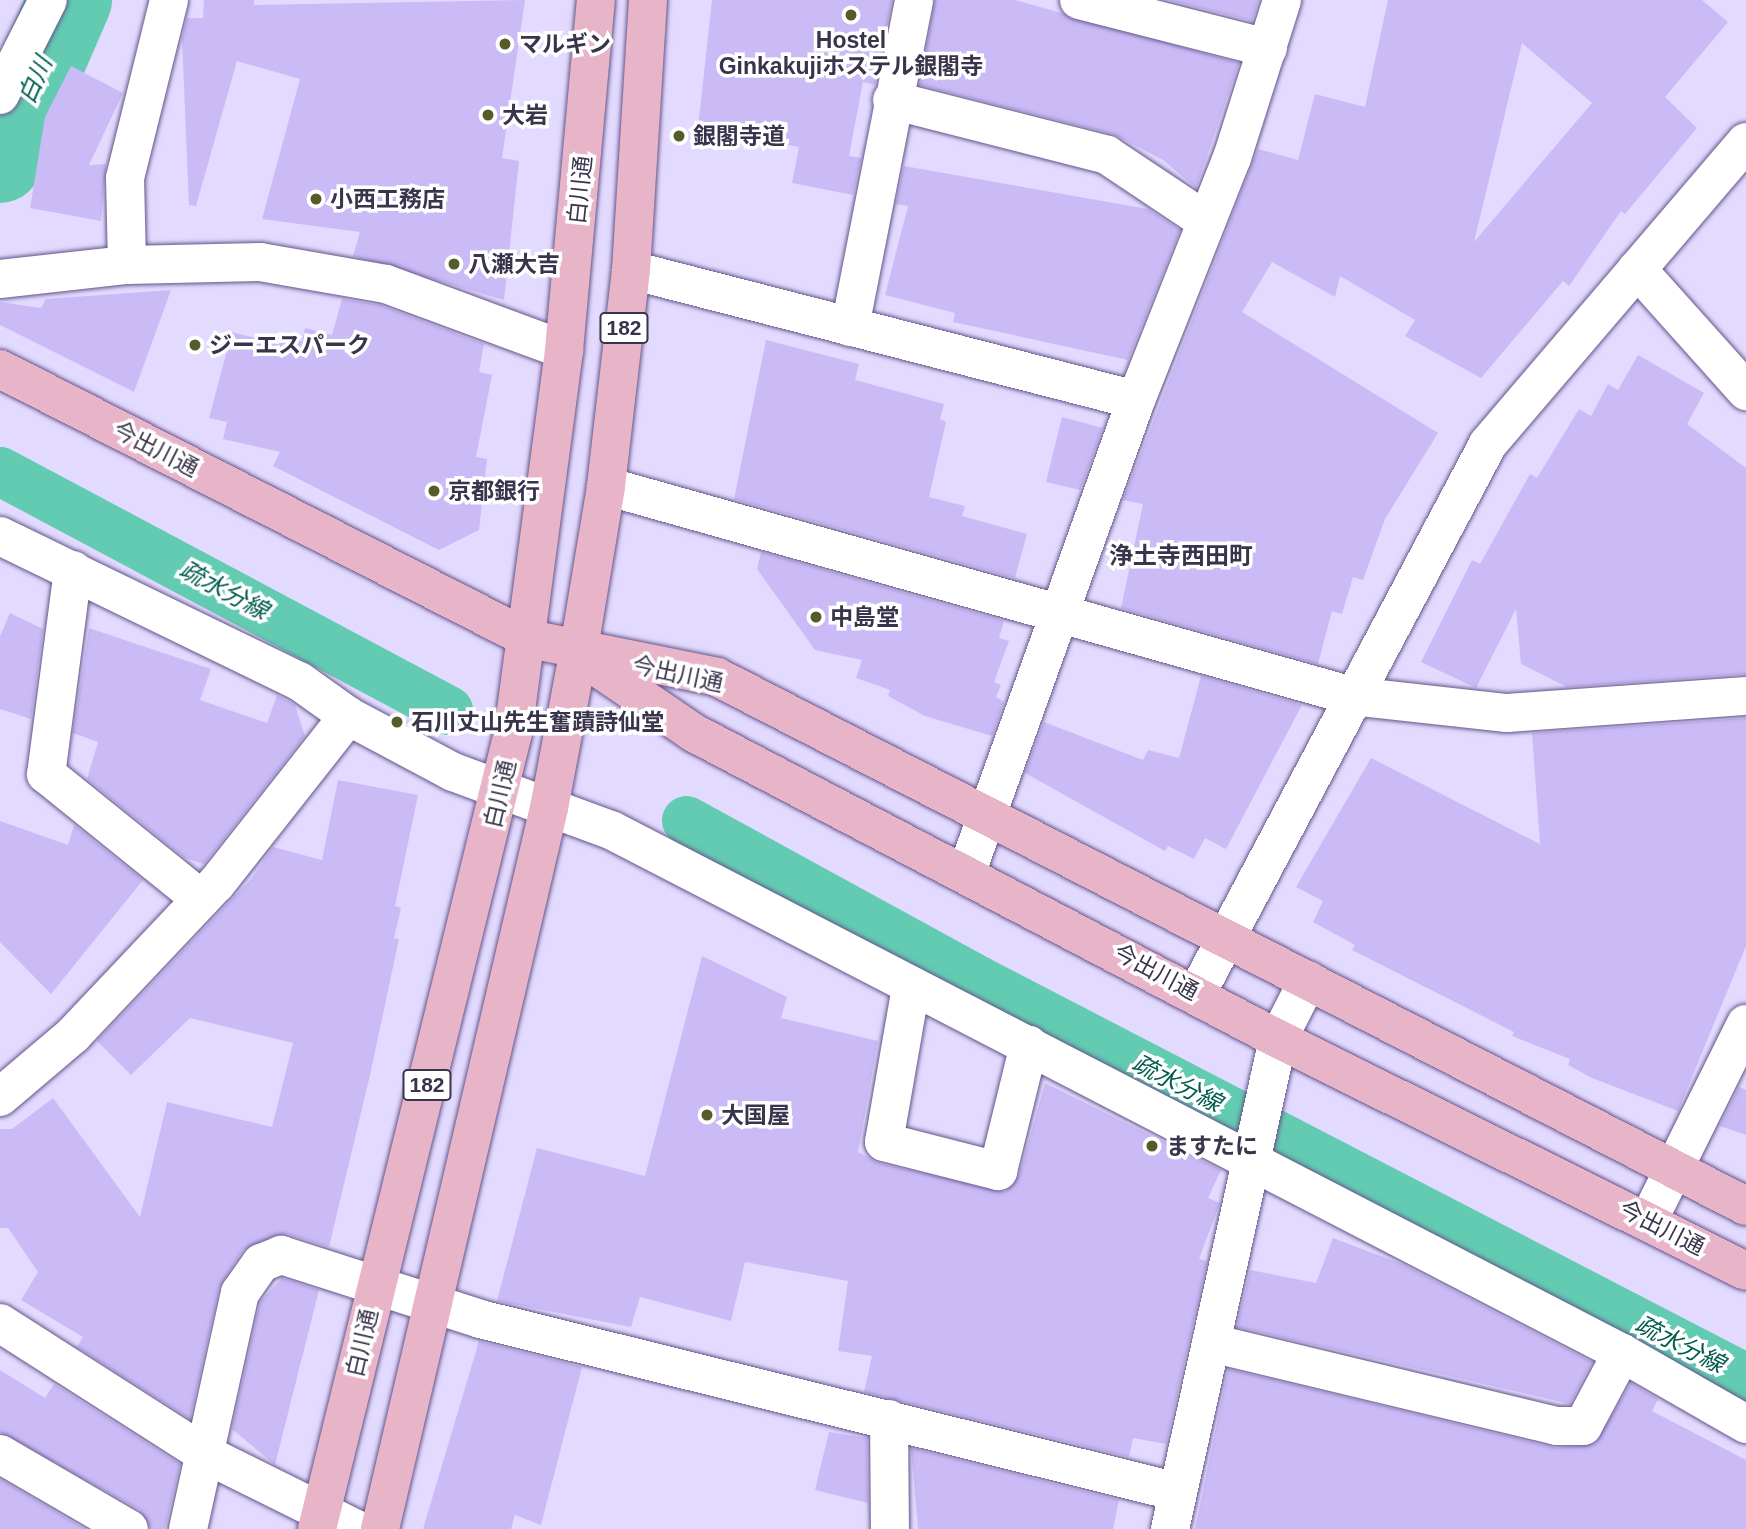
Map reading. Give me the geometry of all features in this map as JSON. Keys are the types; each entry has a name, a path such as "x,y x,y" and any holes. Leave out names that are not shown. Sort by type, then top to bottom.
{"main road":[{"name":"白川通","path":"319,1521 376,1283 502,791 529,639 564,350 596,0"},
{"name":"182","path":"380,1529 435,1307 549,807 578,654 606,486 631,270 648,0"},
{"name":"今出川通","path":"0,369 529,639 578,654 717,677 1746,1206"},
{"name":"今出川通","path":"578,654 694,733 967,872 1279,1039 1746,1271"}],"street":[{"path":"0,95 48,0"},
{"path":"127,265 125,178 169,0"},
{"path":"850,327 892,100 914,0"},
{"path":"1079,0 1268,48"},
{"path":"967,872 1136,400 1206,221 1268,48 1282,0"},
{"path":"892,100 1107,155 1206,221"},
{"path":"1197,993 1352,696 1488,444 1746,142"},
{"path":"0,279 127,265 260,262 386,284 564,350"},
{"path":"1637,269 1746,391"},
{"path":"631,270 1136,400"},
{"path":"606,486 1059,618 1352,696 1507,713 1746,696"},
{"path":"0,536 299,681 348,716 502,791 611,830 911,987 1253,1155 1622,1353 1746,1424"},
{"path":"73,570 46,774 201,899"},
{"path":"0,1097 73,1035 201,899 348,716"},
{"path":"1170,1529 1279,1039 1308,980"},
{"path":"911,987 884,1142 998,1171 1028,1045"},
{"path":"1648,1221 1676,1170 1746,1024"},
{"path":"188,1529 240,1293 261,1263 281,1255 376,1283 435,1307 1178,1492"},
{"path":"0,1323 203,1452 319,1521 356,1529"},
{"path":"1211,1343 1556,1426 1583,1426 1622,1353"},
{"path":"889,1419 890,1529"},
{"path":"0,1454 129,1529"}],"building":[{"path":"204,0 254,0 254,5 525,0 502,158 519,161 504,300 353,256 360,232 262,219 300,79 237,61 196,206 189,205 182,39 187,18 203,18"},
{"path":"712,0 892,0 875,85 863,82 849,156 861,158 853,195 792,183 799,147 698,128"},
{"path":"935,0 1015,0 1239,63 1196,188 1163,160 1113,134 920,85"},
{"path":"1168,0 1259,0 1252,21"},
{"path":"1388,0 1702,0 1728,22 1665,97 1697,128 1625,214 1621,211 1569,286 1563,281 1481,378 1405,336 1415,320 1340,276 1335,297 1272,262 1242,312 1438,433 1385,519 1363,580 1353,577 1342,614 1332,611 1318,664 1121,608 1143,504 1123,500 1258,149 1298,160 1315,94 1365,107","holes":["1522,43 1592,103 1474,242"]},
{"path":"71,66 123,93 89,165 106,164 101,221 30,208 45,117"},
{"path":"904,166 1148,209 1180,230 1128,360 953,322 955,313 885,295 908,206 896,204"},
{"path":"171,290 134,392 0,325 0,302 41,308 46,299"},
{"path":"342,299 380,305 484,344 479,372 492,375 476,457 487,459 479,530 439,550 273,466 280,452 223,439 227,422 209,418 232,332 275,343 276,335 302,341 305,328 332,335"},
{"path":"766,340 859,364 855,380 944,404 940,419 946,422 929,497 965,506 962,516 1027,534 1015,578 734,499"},
{"path":"1638,355 1704,393 1687,424 1746,468 1746,674 1567,687 1521,664 1516,609 1476,688 1421,662 1472,560 1480,564 1530,474 1537,478 1579,409 1591,416 1608,384 1618,390"},
{"path":"1062,417 1103,428 1080,490 1046,482"},
{"path":"761,552 1004,621 999,638 1009,641 994,682 1001,685 996,697 1004,702 992,736 925,716 888,696 890,690 856,678 862,660 815,650 757,569"},
{"path":"10,613 43,629 31,719 0,709 0,636"},
{"path":"89,628 211,669 200,700 267,723 277,695 295,705 305,736 204,864 185,858 87,779 98,742 73,733"},
{"path":"1201,676 1302,705 1226,849 1205,838 1194,859 1168,846 1165,851 1025,773 1044,722 1143,760 1148,750 1179,758"},
{"path":"1746,718 1746,946 1678,1111 1592,1078 1568,1065 1570,1059 1512,1036 1514,1032 1352,950 1355,945 1313,922 1323,901 1296,887 1371,758 1540,844 1532,733"},
{"path":"338,780 418,795 395,906 401,908 394,938 399,939 370,1075 329,1247 287,1234 243,1250 219,1288 190,1419 77,1347 83,1337 21,1300 38,1272 8,1228 0,1228 0,1129 12,1129 53,1098 140,1217 167,1102 272,1127 293,1043 190,1018 131,1075 97,1041 252,878 273,847 322,860"},
{"path":"0,821 68,845 74,825 143,880 51,994 0,942"},
{"path":"702,956 787,997 781,1018 878,1041 858,1152 878,1163 1005,1192 1019,1176 1045,1083 1221,1170 1208,1198 1220,1203 1199,1259 1207,1261 1166,1444 1133,1438 1129,1457 864,1392 872,1356 838,1351 848,1281 745,1262 731,1321 640,1297 631,1327 497,1301 537,1148 645,1176"},
{"path":"1739,1087 1746,1090 1746,1135 1720,1126"},
{"path":"1333,1238 1402,1264 1592,1362 1570,1404 1237,1327 1250,1270 1316,1283"},
{"path":"282,1278 319,1290 275,1465 232,1429 260,1302"},
{"path":"479,1341 582,1367 541,1525 515,1515 511,1529 423,1529"},
{"path":"1228,1369 1556,1448 1595,1444 1631,1383 1658,1399 1652,1411 1746,1460 1746,1529 1195,1529"},
{"path":"0,1370 45,1398 54,1384 180,1464 165,1529 151,1529 140,1510 0,1432"},
{"path":"829,1432 867,1438 868,1503 815,1490"},
{"path":"911,1448 1119,1500 1113,1529 918,1529"},
{"path":"0,1479 85,1529 0,1529"}],"waterway":[{"name":"白川","path":"0,161 70,0"},
{"name":"疏水分線","path":"0,471 448,710"},
{"name":"疏水分線","path":"686,820 978,980 1746,1378"}],"place":[{"name":"Hostel Ginkakujiホステル銀閣寺","path":"851,15"},
{"name":"マルギン","path":"505,44"},
{"name":"大岩","path":"488,115"},
{"name":"銀閣寺道","path":"679,136"},
{"name":"小西工務店","path":"316,199"},
{"name":"八瀬大吉","path":"454,264"},
{"name":"ジーエスパーク","path":"195,345"},
{"name":"京都銀行","path":"434,491"},
{"name":"中島堂","path":"816,617"},
{"name":"石川丈山先生奮蹟詩仙堂","path":"397,722"},
{"name":"大国屋","path":"707,1115"},
{"name":"ますたに","path":"1152,1146"}],"district":[{"name":"浄土寺西田町","path":"1181,556"}]}
